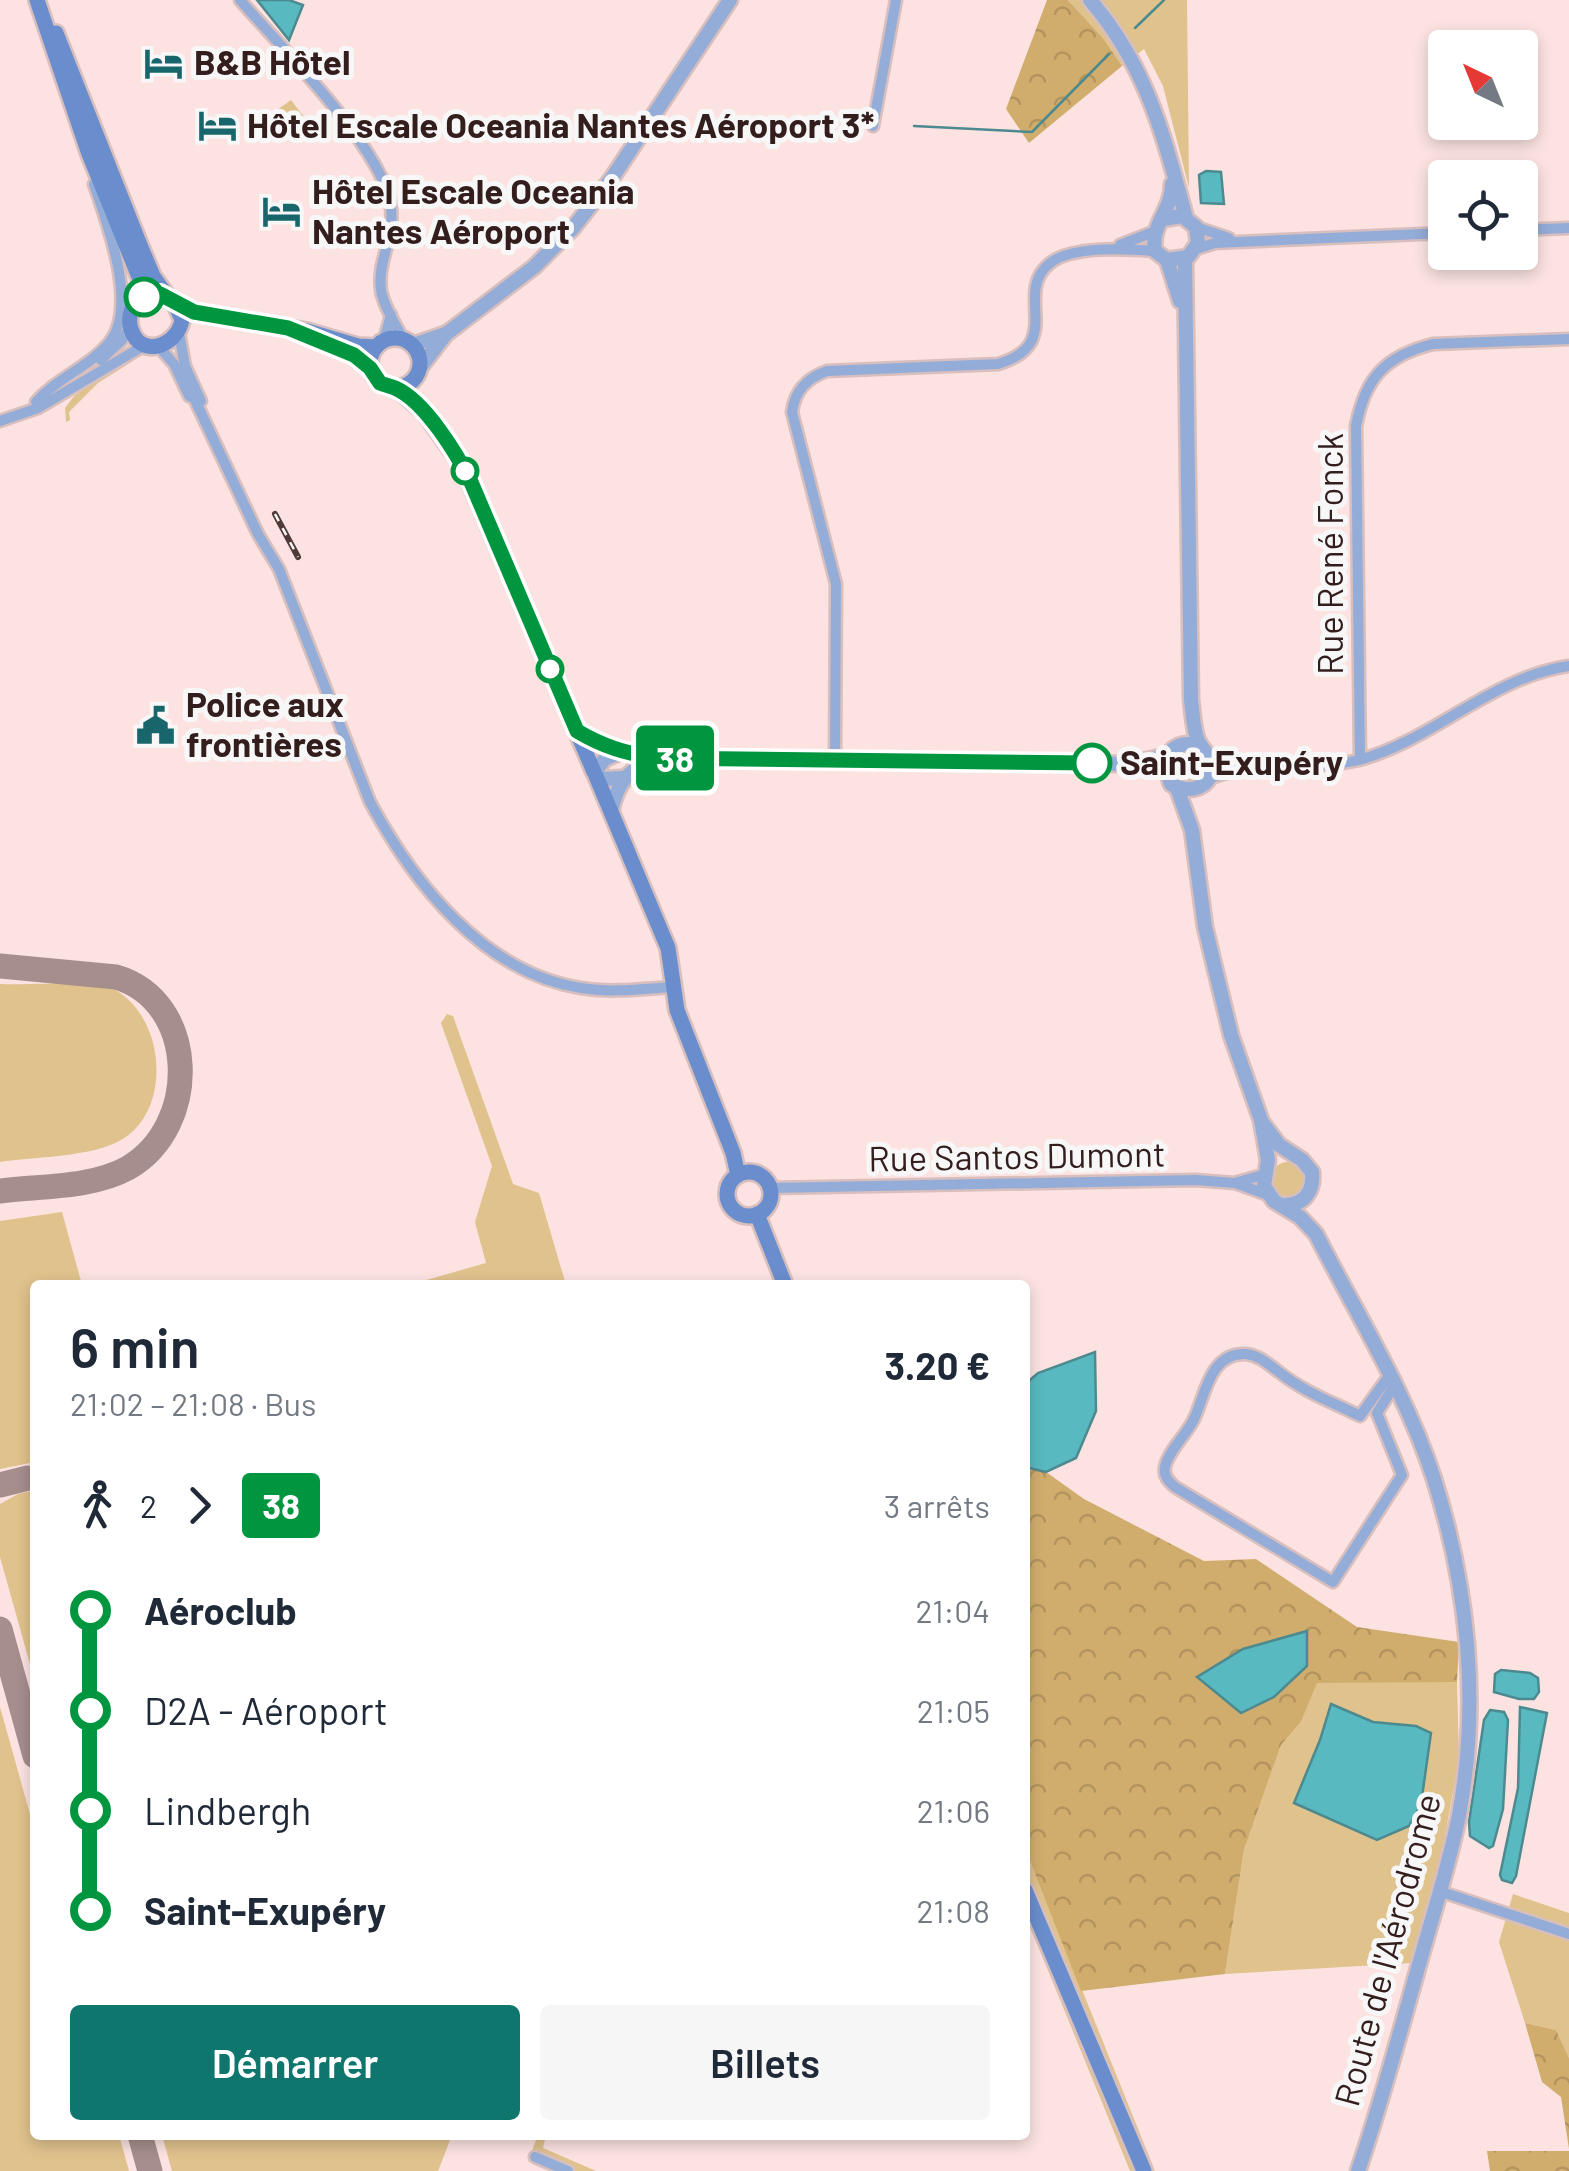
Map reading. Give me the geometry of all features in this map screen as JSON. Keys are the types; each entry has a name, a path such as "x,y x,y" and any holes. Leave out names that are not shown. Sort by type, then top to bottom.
{"main road":[{"path":"39,0 153,276 182,316 180,331 172,341 152,346 134,336 130,326 141,289 139,276 89,154 39,0"},
{"path":"137,302 154,294 194,312 288,328 358,346 408,342 419,356 417,374 424,412"},
{"path":"180,331 210,324 260,324"},
{"path":"288,328 354,355 380,383 396,388 424,412 459,458 668,948 681,1021 738,1175"},
{"path":"370,368 370,357 380,343"},
{"path":"396,388 417,374"},
{"path":"758,1174 770,1188 767,1207 756,1214 742,1214 728,1200 729,1186 738,1175 758,1174"},
{"path":"756,1214 783,1280"},
{"path":"1030,1902 1144,2171"}],"street":[{"path":"240,0 364,146 384,179 393,227 382,296 408,342 446,334"},
{"path":"417,374 446,334 534,267 574,228 612,178 730,0"},
{"path":"873,126 896,0"},
{"path":"1090,0 1141,73 1191,223 1185,316 1191,700 1195,732 1211,768 1192,830"},
{"path":"36,402 110,343 120,316 116,258 90,173 89,154"},
{"path":"836,758 836,584 792,412 798,392 816,375 827,371 998,364 1011,360 1029,348 1034,339 1038,284 1044,269 1063,256 1110,249 1153,232 1172,197 1170,168"},
{"path":"1163,218 1171,216 1245,242"},
{"path":"1538,229 1569,228"},
{"path":"1153,232 1185,316"},
{"path":"1110,249 1190,254 1215,242 1428,234"},
{"path":"380,343 391,314"},
{"path":"0,413 36,402 94,366 116,347 130,326"},
{"path":"180,331 185,366 279,569 370,802 390,836 458,924 519,968 560,984 608,991 673,986"},
{"name":"Rue René Fonck","path":"1360,759 1356,426 1365,388 1394,359 1413,348 1569,339"},
{"path":"0,421 38,408 152,346 174,364 189,396 194,398 258,534 279,569"},
{"path":"577,731 620,752 656,758 1128,764 1170,752 1185,743 1225,760 1322,767 1360,759 1407,741 1520,679 1569,666"},
{"path":"1191,700 1183,730 1164,763 1192,830 1197,882 1231,1035 1261,1120 1268,1196"},
{"path":"620,752 604,760 595,774 611,780 622,778"},
{"path":"611,812 622,778 656,758"},
{"path":"1128,764 1172,783 1203,784 1224,771 1256,764"},
{"path":"1234,1183 1284,1205 1300,1202 1309,1193 1312,1172 1279,1144 1261,1120"},
{"path":"1265,1171 1272,1161 1292,1156"},
{"name":"Rue Santos Dumont","path":"770,1188 1196,1180 1234,1183 1265,1171"},
{"name":"Route de l'Aérodrome","path":"1309,1193 1316,1234 1391,1381 1433,1476 1454,1547 1470,1679 1459,1814 1358,2171"},
{"name":"Route de l'Aérodrome","path":"1284,1205 1316,1234"},
{"path":"1243,1354 1256,1357 1318,1398 1362,1416 1391,1381 1377,1412 1402,1476 1333,1582 1174,1487 1166,1478 1165,1466 1195,1418 1200,1394 1217,1366 1225,1361 1243,1354"},
{"path":"1439,1891 1569,1934"},
{"path":"536,2156 568,2171"}],"shaded area":[{"path":"1068,0 1187,0 1189,188 1163,86 1144,49 1122,66 1103,38"},
{"path":"291,100 311,126 298,137 277,110"},
{"path":"130,358 133,361 98,383 69,412 70,420 66,422 65,408 74,396"},
{"path":"1188,751 1199,756 1204,767 1199,778 1188,783 1177,778 1172,767 1177,756"},
{"path":"0,984 107,986 126,998 141,1015 156,1060 156,1084 150,1106 138,1125 121,1140 62,1156 0,1162"},
{"path":"447,1014 453,1016 513,1184 539,1193 565,1280 426,1280 486,1263 475,1222 492,1166 441,1023"},
{"path":"1288,1162 1301,1167 1306,1180 1301,1193 1288,1198 1275,1193 1270,1180 1275,1167"},
{"path":"62,1212 81,1280 30,1280 30,1463 0,1469 0,1221"},
{"path":"30,1491 30,1664 0,1557 0,1504"},
{"path":"1317,1682 1457,1682 1459,1759 1438,1874 1412,1963 1225,1974 1244,1850 1281,1745 1301,1722"},
{"path":"0,1707 30,1814 30,2140 120,2140 129,2171 0,2171"},
{"path":"1030,1860 1155,2171 1130,2171 1030,1926"},
{"path":"1513,1894 1569,1913 1569,2058 1556,2030 1525,2023 1499,1942"},
{"path":"163,2140 450,2140 438,2171 172,2171"},
{"path":"536,2140 545,2140 543,2148 596,2171 549,2171 528,2161"}],"green space":[{"path":"1047,0 1068,0 1103,38 1122,66 1029,143 1006,109"},
{"path":"1030,1467 1046,1472 1084,1499 1204,1561 1256,1559 1357,1627 1459,1642 1457,1682 1317,1683 1301,1722 1281,1745 1244,1850 1225,1974 1081,1991 1030,1861"},
{"path":"1525,2023 1556,2030 1569,2058 1569,2149 1561,2097 1542,2082"},
{"path":"1487,2151 1569,2151 1569,2171 1490,2171"}],"water":[{"path":"257,0 289,0 303,5 289,40"},
{"path":"1206,171 1221,172 1224,204 1201,203 1199,175"},
{"path":"1095,1352 1096,1411 1076,1458 1046,1472 1030,1468 1030,1380 1038,1373"},
{"path":"1307,1631 1307,1666 1274,1697 1241,1713 1197,1677 1243,1649"},
{"path":"1501,1670 1530,1673 1538,1678 1539,1692 1534,1699 1494,1692 1495,1674"},
{"path":"1331,1704 1373,1722 1416,1726 1431,1733 1421,1804 1409,1826 1377,1840 1294,1803"},
{"path":"1520,1707 1547,1713 1512,1883 1502,1880 1500,1875 1518,1788"},
{"path":"1490,1710 1504,1712 1508,1720 1503,1809 1493,1846 1489,1848 1470,1836 1469,1822 1484,1720"}],"waterway":[{"path":"1135,28 1164,0"},
{"path":"914,126 1032,132 1109,54"}],"taxiway":[{"path":"0,966 116,977 143,990 163,1011 175,1037 180,1066 178,1095 168,1124 152,1149 128,1168 82,1183 0,1191"},
{"path":"0,1485 28,1478"},
{"path":"0,1629 30,1738"},
{"path":"141,2140 150,2171"}],"railway":[{"path":"275,514 298,557"}],"bus line":[{"name":"38","path":"144,297 160,294 194,312 288,328 354,355 380,383 396,388 424,412 459,458 471,482 577,731 597,744 656,758 1092,763"}],"place":[{"name":"B&B Hôtel","path":"164,63"},
{"name":"Hôtel Escale Oceania Nantes Aéroport 3*","path":"217,126"},
{"name":"Hôtel Escale Oceania Nantes Aéroport","path":"282,212"},
{"name":"Police aux frontières","path":"156,725"},
{"name":"Saint-Exupéry","path":"1092,763"}]}
